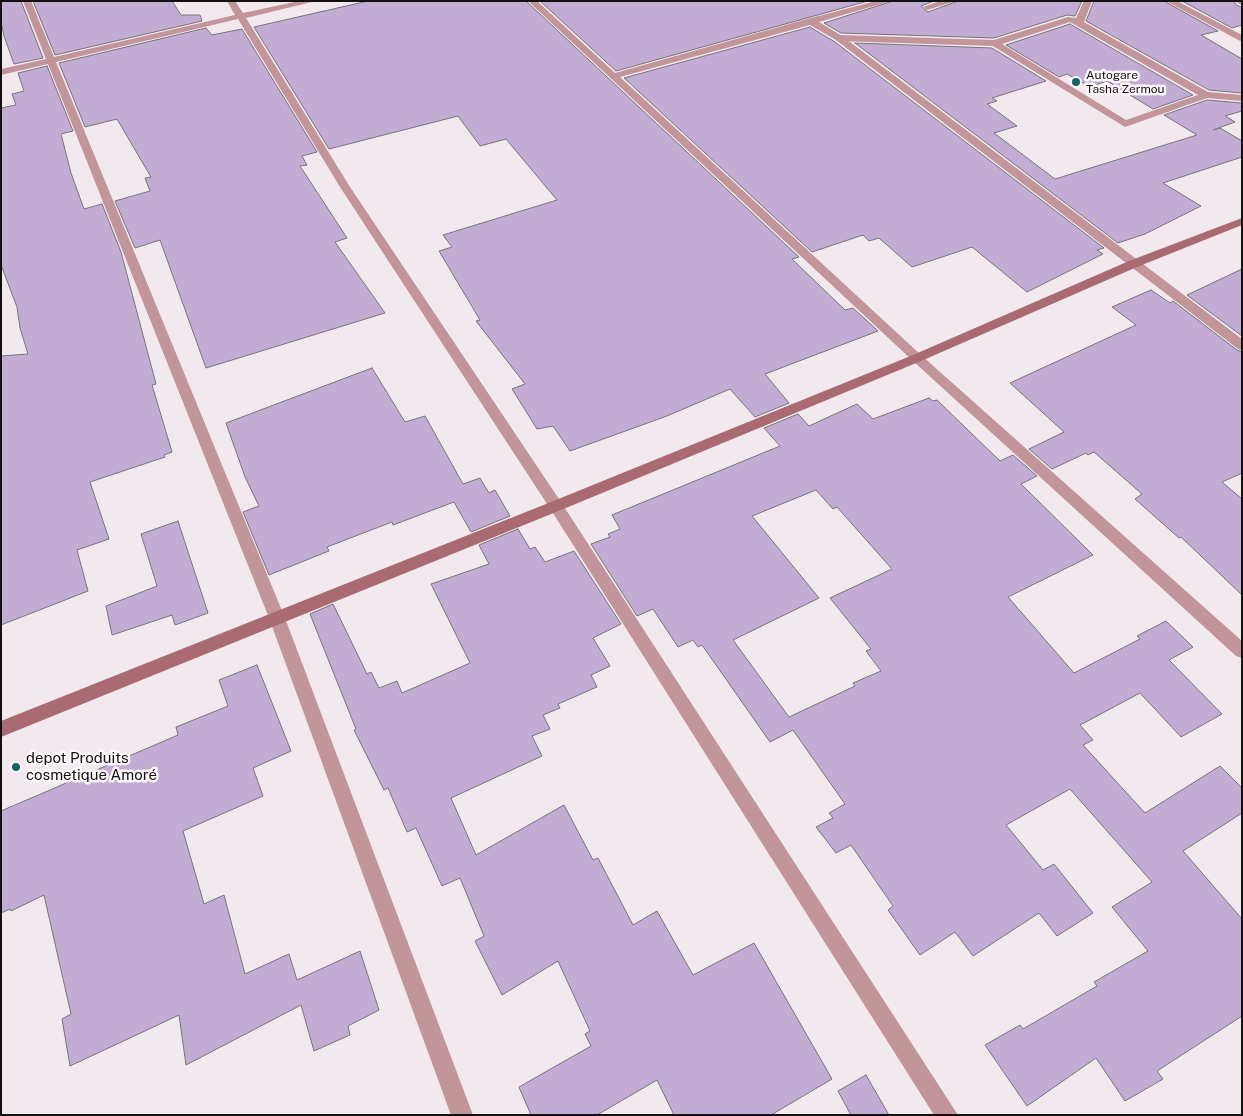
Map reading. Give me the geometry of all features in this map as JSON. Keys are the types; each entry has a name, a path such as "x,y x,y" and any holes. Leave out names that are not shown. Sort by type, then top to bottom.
{"street":[{"path":"27,1 277,618 462,1115"},
{"path":"231,1 345,187 556,506 947,1115"},
{"path":"1,72 312,1"},
{"path":"532,1 918,358 1242,651"},
{"path":"613,76 887,1"},
{"path":"927,7 952,1"},
{"path":"1079,23 1088,1"},
{"path":"1170,1 1242,39"},
{"path":"839,38 995,43 1071,19 1206,95"},
{"path":"810,21 839,38 1242,346"},
{"path":"995,43 1125,124 1206,95 1242,98"},
{"path":"1,729 918,358 1133,264 1242,221"}],"building":[{"path":"1,1 21,1 43,58 14,64 1,22"},
{"path":"33,1 172,1 181,15 200,15 202,21 55,55"},
{"path":"368,1 526,1 799,257 792,259 845,310 853,308 878,331 765,374 789,403 755,417 730,389 667,416 570,451 553,426 537,429 512,389 525,384 476,321 480,320 439,251 452,247 443,235 557,200 506,139 480,146 458,116 329,149 254,27"},
{"path":"540,1 868,1 616,71"},
{"path":"893,1 934,1 921,6 928,12 958,1 1082,1 1075,16 1067,15 994,38 841,33 824,23"},
{"path":"1094,1 1164,1 1218,31 1201,35 1242,59 1242,93 1209,90 1086,21"},
{"path":"1182,1 1234,1 1236,5 1242,7 1242,25 1232,28"},
{"path":"1070,24 1193,95 1153,109 1107,81 1090,87 1067,74 1059,77 1006,45"},
{"path":"810,27 835,42 1104,248 1097,250 1103,254 1027,292 972,247 912,267 879,238 869,241 863,235 812,252 624,78"},
{"path":"206,28 212,35 242,29 317,152 302,156 307,165 300,166 347,238 335,242 385,313 206,368 160,240 135,248 115,201 150,191 145,178 151,177 117,119 85,127 59,63"},
{"path":"855,43 992,48 1046,81 992,98 997,101 987,104 1017,126 994,133 1055,179 1197,135 1164,115 1207,100 1242,103 1242,111 1225,116 1235,122 1213,130 1220,128 1242,141 1242,157 1163,183 1201,206 1145,234 1118,243"},
{"path":"47,66 73,131 61,134 71,173 84,209 102,204 121,252 156,384 152,385 172,452 164,455 165,457 90,482 109,539 77,550 88,591 1,625 1,356 28,354 20,328 17,307 1,265 1,108 16,105 12,94 24,91 18,73"},
{"path":"1242,269 1242,336 1187,295"},
{"path":"1151,290 1170,303 1173,301 1242,352 1242,473 1222,482 1242,499 1242,595 1181,537 1179,538 1135,499 1142,494 1094,452 1088,455 1086,453 1052,469 1029,449 1064,432 1010,383 1136,325 1112,307"},
{"path":"372,368 405,422 425,416 463,484 480,478 489,493 495,490 510,516 471,532 454,502 393,525 392,522 327,547 329,551 269,575 243,512 259,506 245,477 226,423"},
{"path":"929,398 933,401 937,400 1000,461 1013,455 1037,476 1021,484 1093,555 1008,597 1074,673 1140,639 1137,636 1166,621 1193,647 1169,660 1222,714 1181,737 1140,693 1080,725 1093,740 1083,745 1145,813 1220,766 1242,788 1242,813 1183,851 1242,919 1242,1016 1157,1071 1163,1079 1125,1101 1096,1058 1027,1106 985,1045 1020,1025 1023,1029 1097,986 1094,982 1148,951 1112,907 1152,882 1070,789 1006,825 1043,870 1054,864 1093,913 1057,936 1039,913 973,956 955,932 920,955 888,910 893,906 851,845 836,853 816,827 833,818 829,813 845,804 793,730 770,742 702,645 698,647 693,640 678,647 653,609 637,616 591,544 610,537 608,534 620,529 612,515 780,446 764,428 798,414 809,426 857,404 873,419","holes":["816,490 833,509 837,507 892,569 830,598 871,649 866,651 881,671 853,683 855,686 789,717 733,640 819,598 752,516"]},
{"path":"178,521 208,613 175,625 172,615 112,635 106,606 157,586 141,534"},
{"path":"518,529 530,549 535,547 545,562 574,551 621,624 593,638 610,666 591,675 597,687 558,704 560,708 543,715 550,729 532,736 542,756 451,798 476,855 564,805 593,860 598,858 633,925 657,911 693,975 754,943 832,1079 771,1115 674,1115 657,1080 597,1115 531,1115 519,1087 591,1046 585,1034 590,1031 558,961 502,995 475,941 484,936 460,878 442,886 416,828 407,832 388,788 384,790 354,730 356,729 310,614 333,604 367,674 371,672 379,688 397,681 402,693 470,663 431,584 489,564 479,545"},
{"path":"257,665 291,751 253,768 263,796 183,831 204,904 224,895 245,974 289,954 297,980 360,951 379,1010 348,1026 350,1035 314,1051 301,1005 186,1065 179,1015 70,1066 62,1019 71,1014 44,895 11,911 10,909 1,913 1,811 178,735 176,727 228,706 219,680"},
{"path":"866,1075 889,1115 851,1115 838,1091"}],"place":[{"name":"Autogare Tasha Zermou","path":"1076,82"},
{"name":"depot Produits cosmetique Amoré","path":"16,767"}]}
